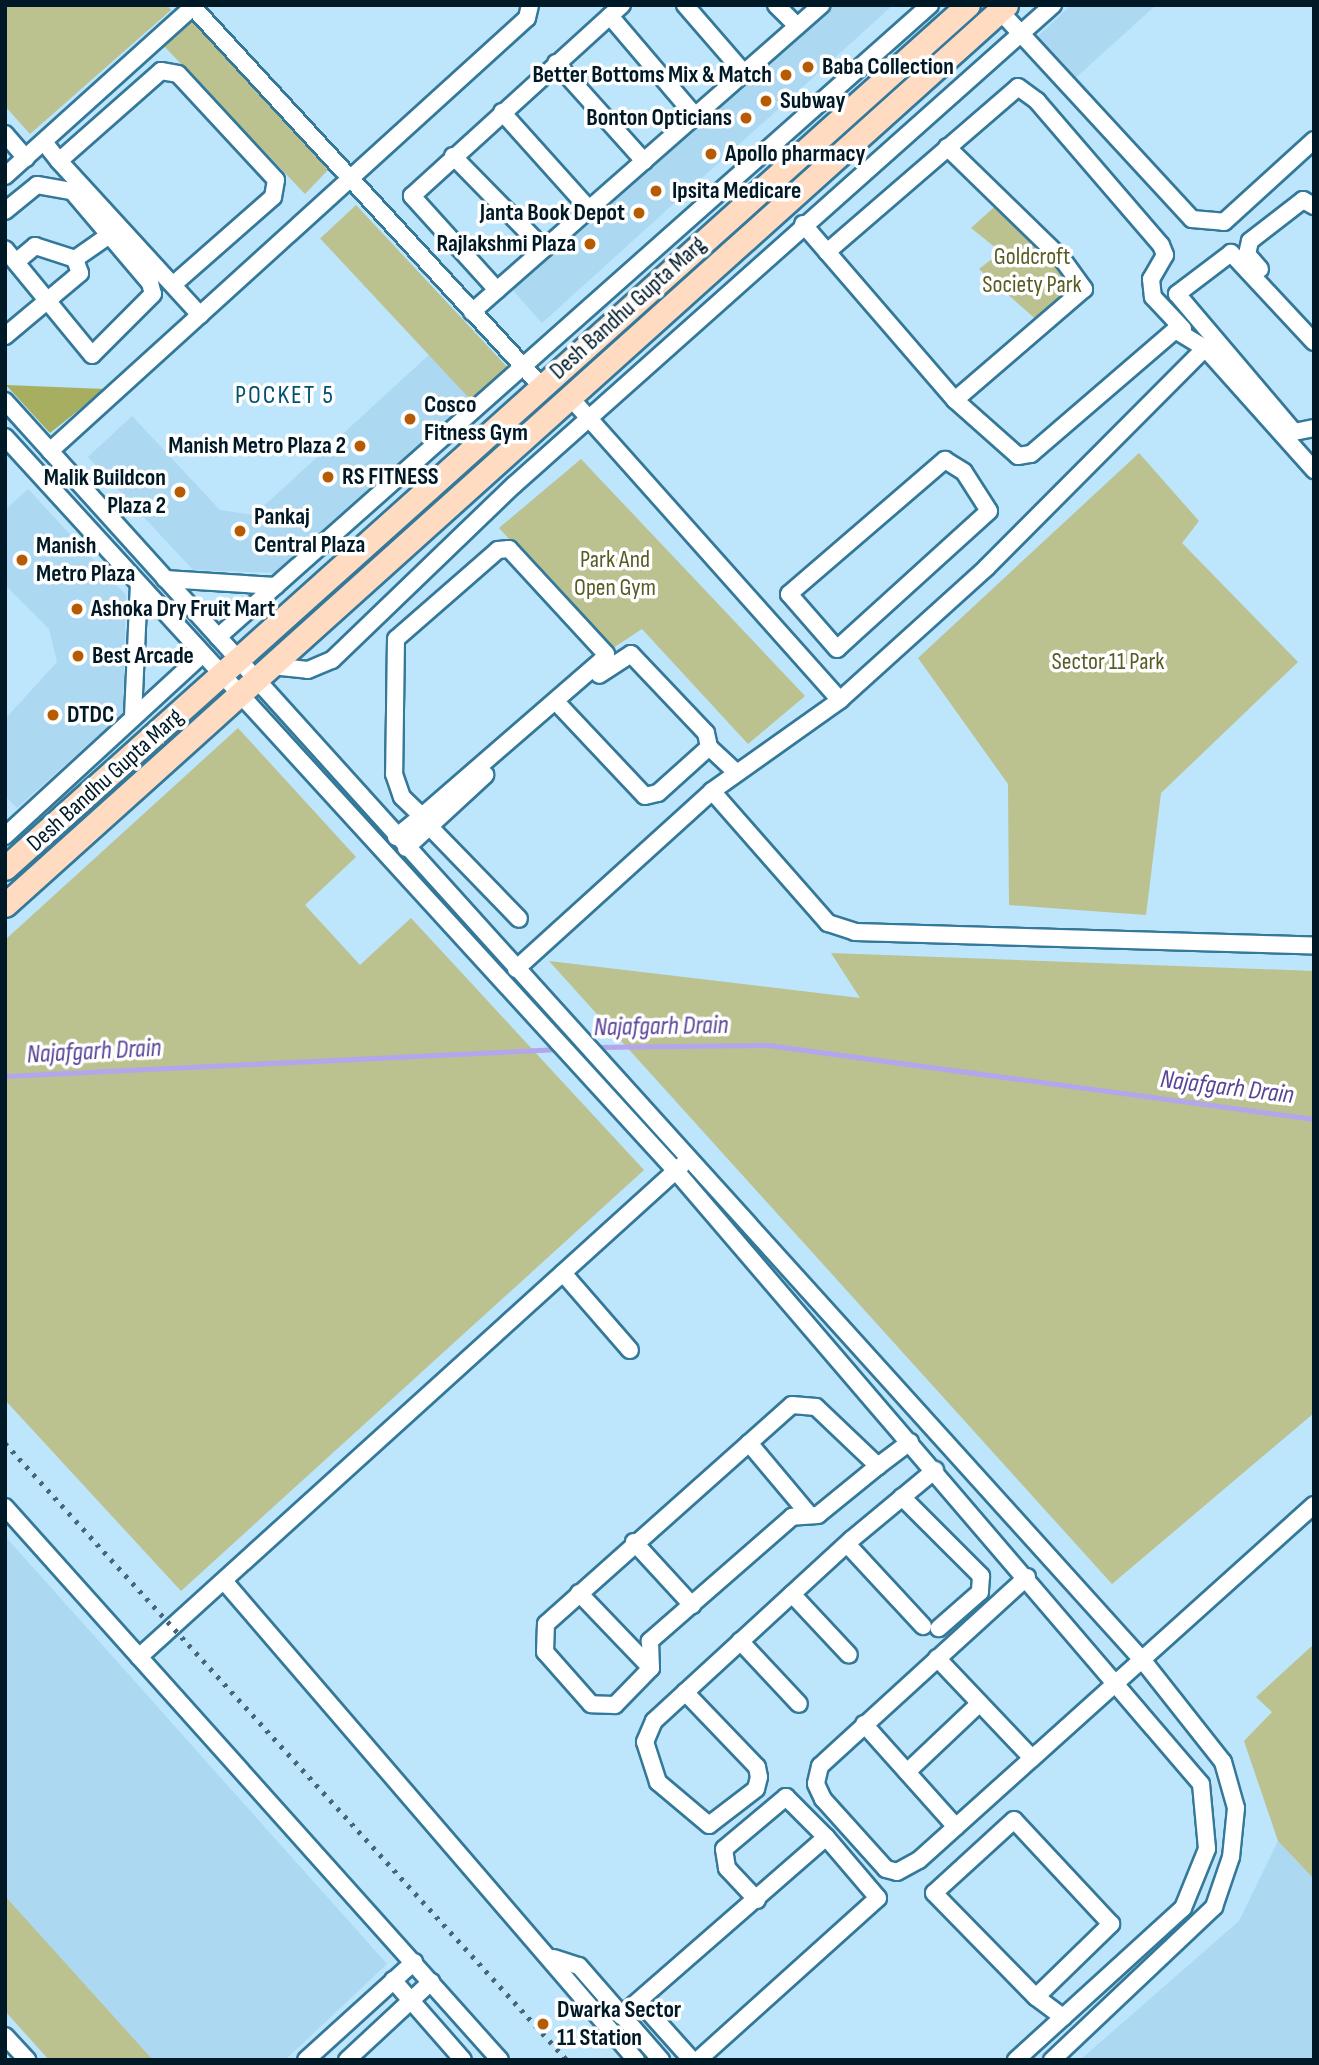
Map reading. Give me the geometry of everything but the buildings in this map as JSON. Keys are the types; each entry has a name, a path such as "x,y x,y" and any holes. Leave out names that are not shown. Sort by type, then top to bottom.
{"street":[{"path":"50,451 527,18 530,5"},
{"path":"685,5 744,73"},
{"path":"776,5 797,26"},
{"path":"472,312 821,5"},
{"path":"218,637 930,5"},
{"name":"Desh Bandhu Gupta Marg","path":"5,868 240,661 968,5"},
{"path":"5,437 222,677 256,680 308,670 332,660 588,418 803,224 1053,5"},
{"path":"5,176 192,6 349,180 544,388"},
{"path":"1003,8 1022,33 1192,219 1224,222 1314,140"},
{"name":"Desh Bandhu Gupta Marg","path":"5,905 1003,8"},
{"path":"497,290 413,202 415,190 556,63 616,11 695,116"},
{"path":"556,63 644,161"},
{"path":"59,161 161,72 178,74 275,180 273,197 173,285"},
{"path":"827,253 1012,87 1037,101 1161,245 1165,255 1151,279 1153,297 1205,348 1314,470"},
{"path":"502,112 589,209"},
{"path":"5,134 26,158"},
{"path":"44,142 200,315"},
{"path":"947,147 1073,270 1084,289 955,400"},
{"path":"453,156 544,249"},
{"path":"5,211 37,185 60,186 150,283 149,303 92,355 5,249"},
{"path":"1314,206 1299,202 1250,241 1247,254 1314,331"},
{"path":"803,224 955,400 1005,450 1031,454 1183,329"},
{"path":"75,259 108,236"},
{"path":"16,262 35,246 75,259"},
{"path":"1314,342 1231,253 1177,294 1294,432 1314,428"},
{"path":"5,336 80,273 75,259"},
{"path":"516,969 712,792 840,700 986,568 1205,348"},
{"path":"569,396 840,700"},
{"path":"5,401 240,661 524,1007 676,1171 1119,1682 1201,1784 1207,1849 1183,1908 1016,2060"},
{"path":"811,668 836,649 989,511 964,472 945,460 789,594 836,649"},
{"path":"425,821 606,654 509,549 498,550 396,639 394,774 402,797 425,821 519,919"},
{"path":"165,579 276,586"},
{"path":"133,716 139,586"},
{"path":"401,842 561,707 631,654 706,733 709,747 737,773"},
{"path":"5,836 202,655"},
{"path":"256,680 516,969 691,1157 1144,1661 1233,1782 1231,1857 1202,1924 1052,2060"},
{"path":"561,707 645,796 658,793 709,747"},
{"path":"712,792 828,923 855,932 1314,946"},
{"path":"139,1657 691,1157"},
{"path":"563,1273 631,1350"},
{"path":"878,1466 816,1407 802,1403 749,1443 634,1542 546,1624 545,1652 591,1704 615,1705 651,1668 650,1641 792,1517 807,1512 818,1515 909,1442"},
{"path":"749,1443 807,1512"},
{"path":"685,1692 757,1767 759,1777 756,1788 709,1825 659,1782 647,1755 654,1721 685,1692 847,1544 935,1470"},
{"path":"847,1544 931,1627 980,1592 981,1576 902,1497"},
{"path":"1027,1577 820,1766 816,1784 823,1798 886,1868 897,1872 956,1827 1144,1661 1314,1505"},
{"path":"5,1507 500,2060"},
{"path":"634,1542 691,1605"},
{"path":"224,1581 554,1958 562,1980 636,2060"},
{"path":"579,1593 651,1668"},
{"path":"792,1594 849,1655"},
{"path":"740,1642 799,1704"},
{"path":"937,1658 1032,1758"},
{"path":"907,1772 980,1703"},
{"path":"864,1724 956,1827"},
{"path":"698,2060 878,1898 826,1837 786,1797 724,1849 727,1868 757,1900"},
{"path":"1036,1997 1111,1924 1014,1820 934,1892 1036,1997 1063,2017"},
{"path":"621,2017 826,1837"},
{"path":"554,1958 579,1966 661,2060"},
{"path":"306,2060 414,1962"},
{"path":"393,1980 463,2060"},
{"path":"347,2060 431,1982"},
{"path":"639,2001 692,2060"},
{"path":"5,2036 27,2060"}],"shaded area":[{"path":"829,5 893,5 542,323 510,287"},
{"path":"1071,5 1156,5 1060,92 1023,50"},
{"path":"430,354 475,402 281,573 193,570 88,457 132,416 220,510 254,515"},
{"path":"28,489 126,595 123,713 17,808 5,796 5,719 57,662 49,629 5,585 5,510"},
{"path":"5,1536 387,1964 285,2060 153,2060 5,1896"},
{"path":"1278,1841 1314,1879 1314,2060 1080,2060 1239,1921"}],"green space":[{"path":"5,5 167,5 171,10 30,134 5,106"},
{"path":"191,19 328,170 305,194 164,46"},
{"name":"Goldcroft Society Park","path":"1001,201 1043,230 1092,281 1039,322 979,269 1001,252 971,228"},
{"path":"356,205 509,369 473,402 320,238"},
{"path":"6,385 105,389 50,433"},
{"name":"Sector 11 Park","path":"1139,453 1199,521 1182,543 1298,662 1161,793 1146,915 1009,905 1008,784 918,658"},
{"name":"Park And Open Gym","path":"581,459 805,696 748,744 642,629 610,650 499,528"},
{"path":"238,728 356,857 305,905 360,965 411,918 644,1170 181,1591 5,1400 5,940"},
{"path":"831,953 1314,971 1314,1413 1112,1584 549,961 860,998"},
{"path":"1314,1644 1314,1879 1278,1841 1244,1741 1272,1712 1256,1697"},
{"path":"5,1896 153,2060 49,2060 5,2011"}],"waterway":[{"name":"Najafgarh Drain","path":"595,1047 768,1045 1314,1119"},
{"name":"Najafgarh Drain","path":"5,1076 559,1049"}],"railway":[{"path":"5,1443 567,2060"}],"place":[{"name":"Baba Collection","path":"808,67"},
{"name":"Better Bottoms Mix & Match","path":"786,75"},
{"name":"Subway","path":"766,101"},
{"name":"Bonton Opticians","path":"746,118"},
{"name":"Apollo pharmacy","path":"711,154"},
{"name":"Ipsita Medicare","path":"656,191"},
{"name":"Janta Book Depot","path":"639,213"},
{"name":"Rajlakshmi Plaza","path":"590,244"},
{"name":"Cosco Fitness Gym","path":"410,419"},
{"name":"Manish Metro Plaza 2","path":"360,446"},
{"name":"RS FITNESS","path":"328,477"},
{"name":"Malik Buildcon Plaza 2","path":"180,492"},
{"name":"Pankaj Central Plaza","path":"240,531"},
{"name":"Manish Metro Plaza","path":"22,560"},
{"name":"Ashoka Dry Fruit Mart","path":"77,609"},
{"name":"Best Arcade","path":"78,656"},
{"name":"DTDC","path":"53,715"},
{"name":"Dwarka Sector 11 Station","path":"543,2024"}],"district":[{"name":"POCKET 5","path":"285,396"}]}
